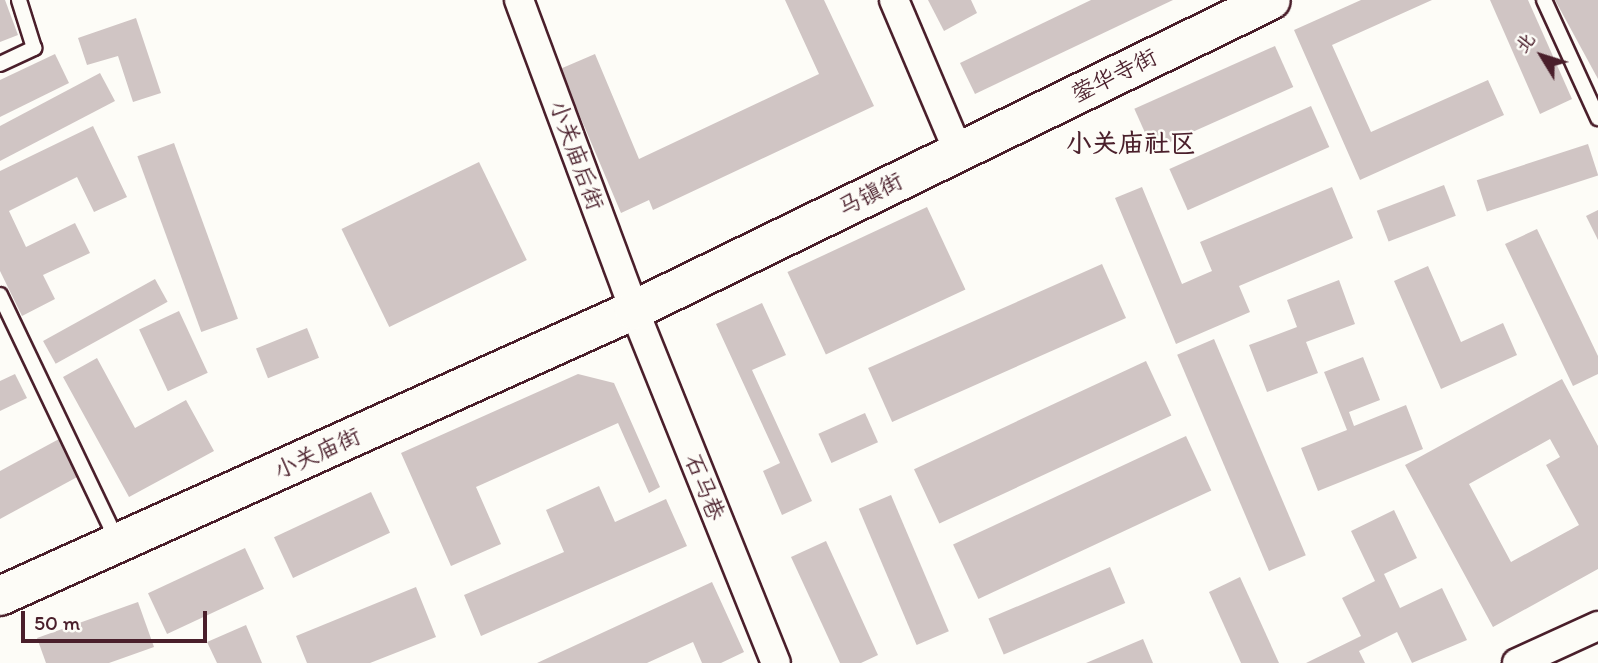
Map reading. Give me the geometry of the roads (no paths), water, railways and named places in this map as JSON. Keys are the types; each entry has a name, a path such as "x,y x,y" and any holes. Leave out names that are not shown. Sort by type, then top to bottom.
{"street":[{"name":"小关庙后街","path":"519,0 635,310"},
{"path":"894,0 958,150"},
{"name":"蓥华寺街","path":"958,150 1271,0"},
{"name":"马镇街","path":"635,310 958,150"},
{"name":"小关庙街","path":"0,596 635,310"},
{"name":"石马巷","path":"635,310 776,663"},
{"path":"1517,663 1598,626"}],"lane":[{"path":"0,64 34,48 19,0"},
{"path":"1544,0 1598,118"},
{"path":"0,295 118,543"}],"district":[{"name":"小关庙社区","path":"1131,144"}]}
